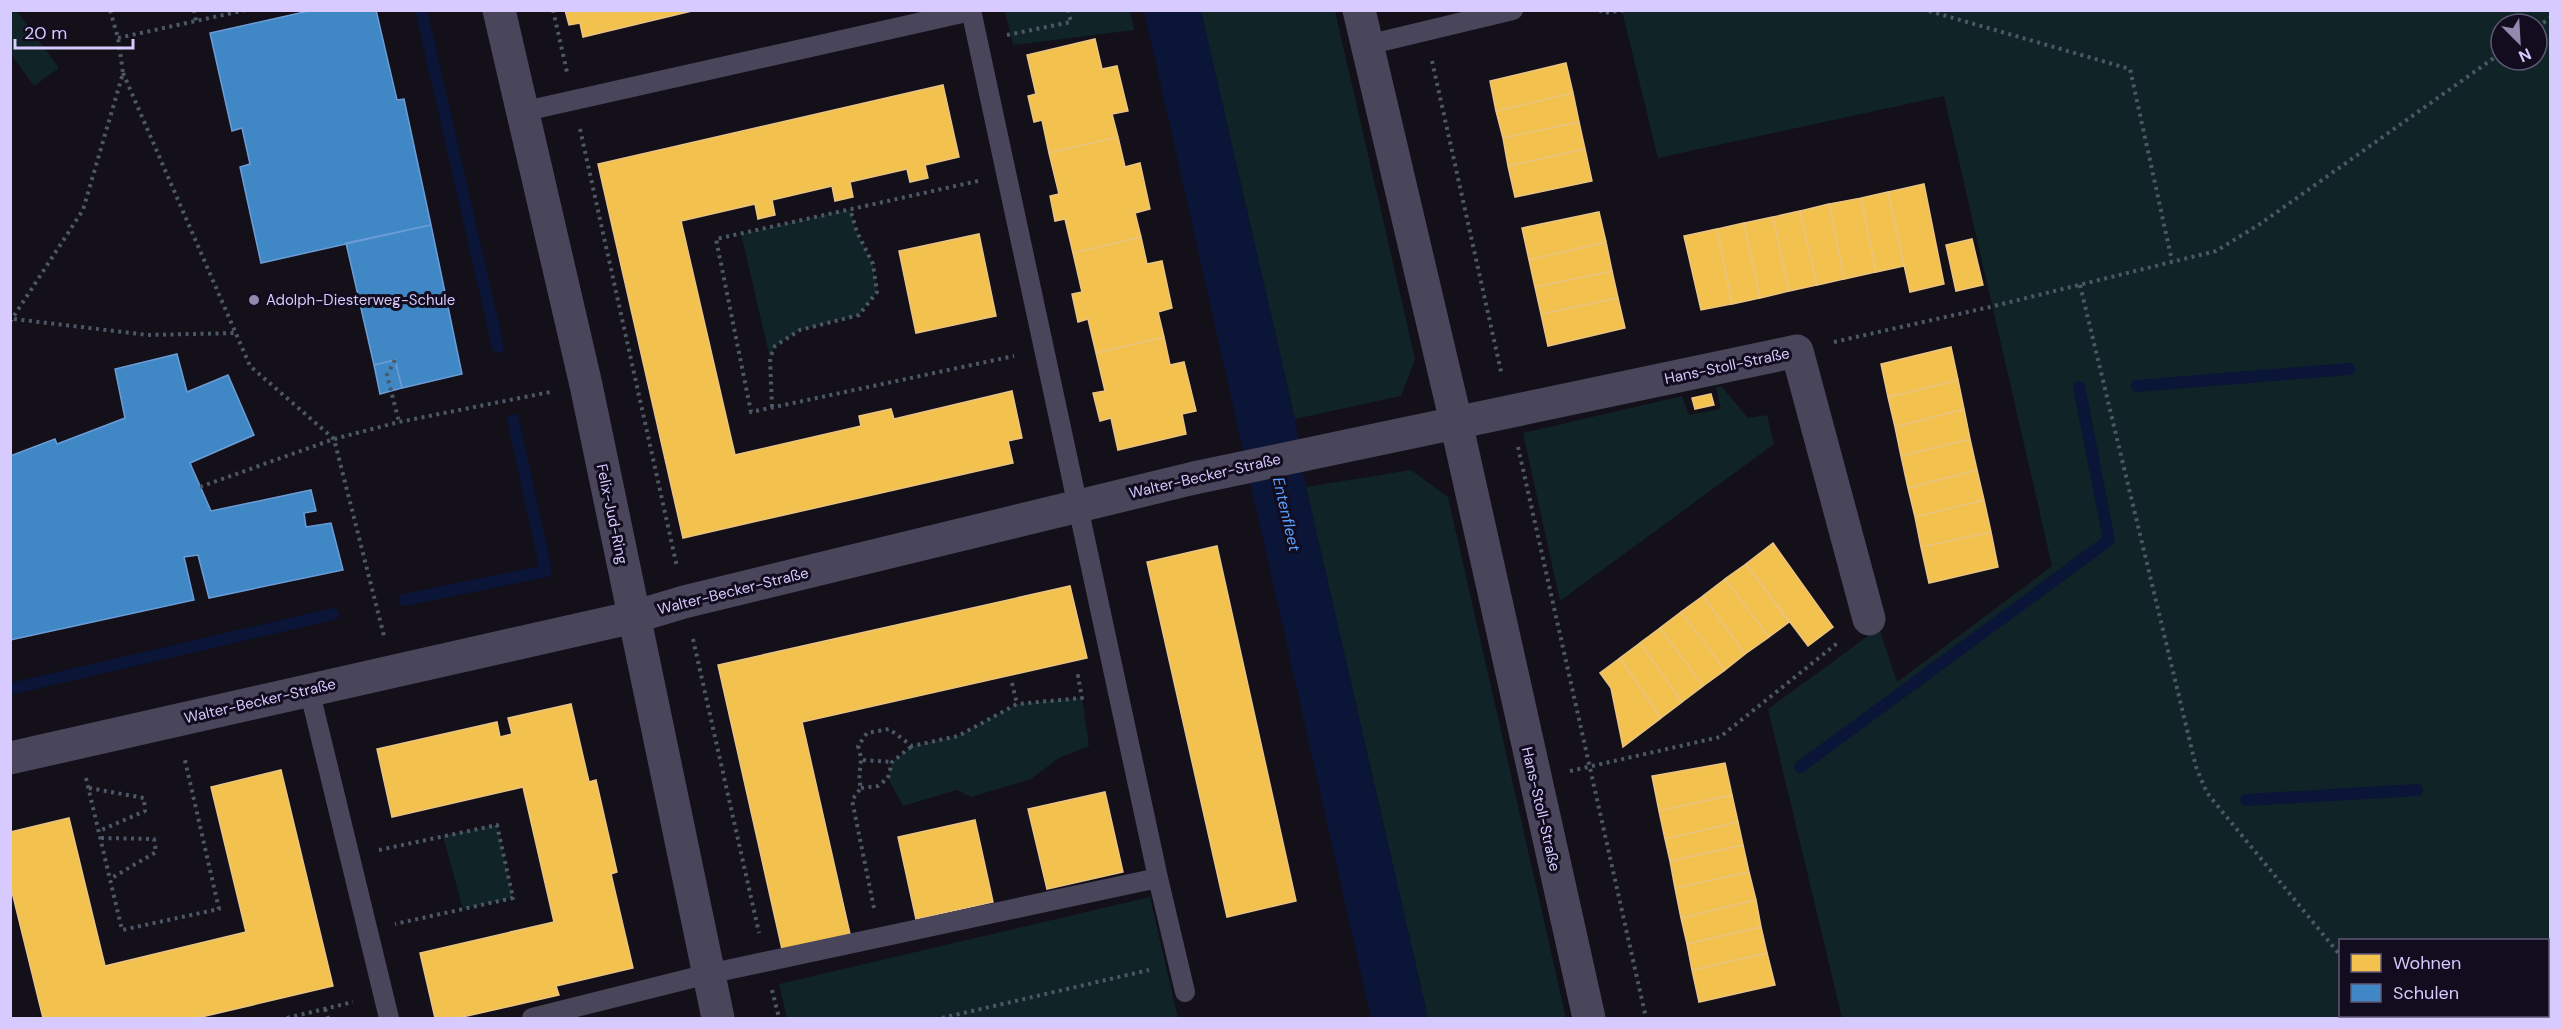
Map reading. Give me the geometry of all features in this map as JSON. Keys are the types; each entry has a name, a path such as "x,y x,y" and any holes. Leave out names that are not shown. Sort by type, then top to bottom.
{"street":[{"name":"Felix-Jud-Ring","path":"499,10 586,385 718,1018"},
{"name":"Hans-Stoll-Straße","path":"1359,10 1456,422 1589,1018"},
{"name":"Hans-Stoll-Straße","path":"1456,422 1797,351 1869,619"},
{"name":"Walter-Becker-Straße","path":"10,758 634,617 684,602 1194,478 1456,422"}],"lane":[{"path":"1367,45 1513,10"},
{"path":"521,112 971,11 1158,878 1185,992"},
{"path":"309,689 389,1018"},
{"path":"532,1018 708,974 1158,878"}],"path":[{"path":"110,10 118,38 123,73 250,366 334,439 393,671"},
{"path":"194,10 196,21"},
{"path":"118,38 246,10"},
{"path":"553,10 779,1018"},
{"path":"978,41 1071,22 1068,10"},
{"path":"1600,10 1602,13 1626,10"},
{"path":"1929,11 2130,69 2172,261"},
{"path":"1425,31 1646,1018"},
{"path":"1797,351 2216,251 2260,224 2489,62"},
{"path":"123,73 83,210 12,321 148,335 236,333"},
{"path":"950,186 717,240 751,412 995,361"},
{"path":"772,407 770,358 775,346 800,330 859,315 877,292 873,264 857,232 850,209"},
{"path":"2080,285 2196,767 2207,792 2339,954"},
{"path":"396,360 387,375 399,422"},
{"path":"201,487 334,439 399,422 586,385"},
{"path":"1534,779 1720,737 1869,619"},
{"path":"1012,683 1017,704"},
{"path":"869,883 852,800 861,788 878,786 888,778 892,762 912,746 958,736 1017,704 1082,698"},
{"path":"78,742 122,930 219,909 176,720"},
{"path":"861,788 858,776 863,760 858,746 867,733 889,729 912,746"},
{"path":"863,760 892,762"},
{"path":"89,788 144,798 146,811 99,831"},
{"path":"350,856 497,825 513,898 368,930"},
{"path":"100,838 154,839 156,852 110,879"},
{"path":"942,1018 1179,963"},
{"path":"287,1018 383,995"},
{"path":"325,1009 328,1018"}],"green space":[{"path":"10,11 17,11 59,68 34,86 11,54"},
{"path":"1005,11 1130,11 1134,30 1013,45"},
{"path":"1201,11 1335,11 1415,359 1401,396 1295,419"},
{"path":"1622,11 2550,11 2550,1018 1842,1018 1768,709 1879,628 1897,682 2052,566 1944,96 1658,158"},
{"path":"850,209 857,232 873,264 877,292 859,315 800,330 775,346 770,358 741,234"},
{"path":"1716,387 1722,387 1748,418 1767,415 1774,444 1560,601 1523,433 1682,396 1689,415 1721,409"},
{"path":"1411,470 1448,497 1566,1018 1428,1018 1306,487"},
{"path":"1082,698 1089,746 1059,758 1031,779 971,797 957,790 903,806 888,778 892,762 912,746 958,736 1017,704"},
{"path":"497,825 513,898 463,909 443,836"},
{"path":"1150,897 1178,1018 787,1018 779,984"}],"water":[{"name":"Entenfleet","path":"1144,11 1201,11 1295,419 1306,487 1428,1018 1371,1018"}],"building: Wohnen":[{"path":"565,10 696,10 583,37 580,23 569,25"},
{"path":"1095,39 1102,69 1117,66 1128,111 1112,114 1118,137 1049,153 1042,120 1034,122 1028,96 1036,94 1027,55"},
{"path":"1566,63 1573,93 1496,111 1490,81"},
{"path":"943,85 959,157 925,165 928,178 910,182 907,169 850,182 853,197 835,201 832,186 772,200 775,215 758,219 755,204 681,221 735,455 861,426 859,416 891,409 894,419 1012,391 1022,438 1008,441 1013,463 683,538 598,164"},
{"path":"1573,93 1579,122 1503,138 1496,111"},
{"path":"1579,122 1585,149 1508,166 1503,138"},
{"path":"1118,137 1125,167 1140,163 1150,209 1135,213 1141,237 1073,253 1065,219 1055,221 1050,196 1059,194 1049,153"},
{"path":"1585,149 1592,181 1515,197 1508,166"},
{"path":"1924,184 1944,284 1910,292 1888,192"},
{"path":"1888,192 1904,266 1876,272 1861,198"},
{"path":"1861,198 1876,272 1844,279 1829,204"},
{"path":"1829,204 1844,279 1817,285 1800,211"},
{"path":"1800,211 1817,285 1789,291 1773,217"},
{"path":"1599,212 1606,242 1529,260 1522,228"},
{"path":"1773,217 1789,291 1760,298 1744,223"},
{"path":"1744,223 1760,298 1732,304 1717,229"},
{"path":"1717,229 1732,304 1701,310 1684,236"},
{"path":"979,234 996,316 916,333 899,251"},
{"path":"1141,237 1147,264 1162,261 1172,308 1158,312 1164,337 1096,353 1088,319 1078,322 1072,294 1082,292 1073,253"},
{"path":"1972,239 1983,285 1956,291 1946,245"},
{"path":"1606,242 1612,271 1535,287 1529,260"},
{"path":"1612,271 1618,298 1541,314 1535,287"},
{"path":"1618,298 1625,328 1548,346 1541,314"},
{"path":"1164,337 1170,365 1184,362 1196,411 1182,414 1186,434 1118,450 1111,418 1100,421 1093,393 1105,391 1096,353"},
{"path":"1951,347 1958,380 1888,397 1881,364"},
{"path":"1958,380 1964,409 1895,427 1888,397"},
{"path":"1711,394 1714,405 1695,409 1692,398"},
{"path":"1964,409 1970,439 1901,456 1895,427"},
{"path":"1970,439 1977,470 1908,488 1901,456"},
{"path":"1977,470 1984,500 1915,517 1908,488"},
{"path":"1984,500 1991,532 1921,547 1915,517"},
{"path":"1991,532 1998,567 1929,583 1921,547"},
{"path":"1773,543 1833,627 1808,646 1746,564"},
{"path":"1217,546 1296,901 1227,917 1147,562"},
{"path":"1746,564 1789,622 1769,637 1725,579"},
{"path":"1725,579 1769,637 1745,654 1703,596"},
{"path":"1070,586 1087,658 802,722 850,934 782,949 718,665"},
{"path":"1703,596 1745,654 1725,670 1681,612"},
{"path":"1681,612 1725,670 1703,686 1660,628"},
{"path":"1660,628 1703,686 1682,702 1640,643"},
{"path":"1640,643 1682,702 1661,718 1620,658"},
{"path":"1620,658 1661,718 1623,747 1611,688 1600,673"},
{"path":"571,704 589,782 596,780 617,872 611,874 633,968 556,986 559,995 458,1018 435,1018 420,953 554,922 523,787 392,817 377,749 497,722 500,737 512,734 508,718"},
{"path":"1725,763 1732,795 1659,811 1652,776"},
{"path":"281,770 333,986 197,1018 43,1018 10,884 10,832 69,818 105,966 246,932 211,787"},
{"path":"1105,792 1123,872 1047,889 1028,809"},
{"path":"1732,795 1738,822 1665,839 1659,811"},
{"path":"975,820 993,902 916,919 898,837"},
{"path":"1738,822 1743,845 1670,861 1665,839"},
{"path":"1743,845 1749,872 1675,888 1670,861"},
{"path":"1749,872 1756,900 1681,918 1675,888"},
{"path":"1756,900 1761,927 1687,944 1681,918"},
{"path":"1761,927 1767,953 1692,970 1687,944"},
{"path":"1767,953 1775,985 1699,1002 1692,970"}],"building: Schulen":[{"path":"313,10 376,10 397,100 404,99 431,225 261,263 240,167 250,164 242,128 232,131 210,33"},
{"path":"431,225 462,374 402,388 395,360 374,365 346,243"},
{"path":"177,354 187,392 228,375 254,435 190,463 211,511 311,490 316,511 304,513 306,527 331,523 343,570 209,598 198,555 184,557 194,600 10,640 10,456 55,439 57,444 125,418 115,369"},
{"path":"395,360 402,388 380,394 374,365"}],"waterway":[{"path":"421,10 498,347"},
{"path":"2137,386 2349,369"},
{"path":"1800,767 2109,540 2079,387"},
{"path":"404,600 546,571 513,420"},
{"path":"10,689 333,614"},
{"path":"2246,800 2417,790"}],"place":[{"name":"Adolph-Diesterweg-Schule","path":"254,300"}]}
